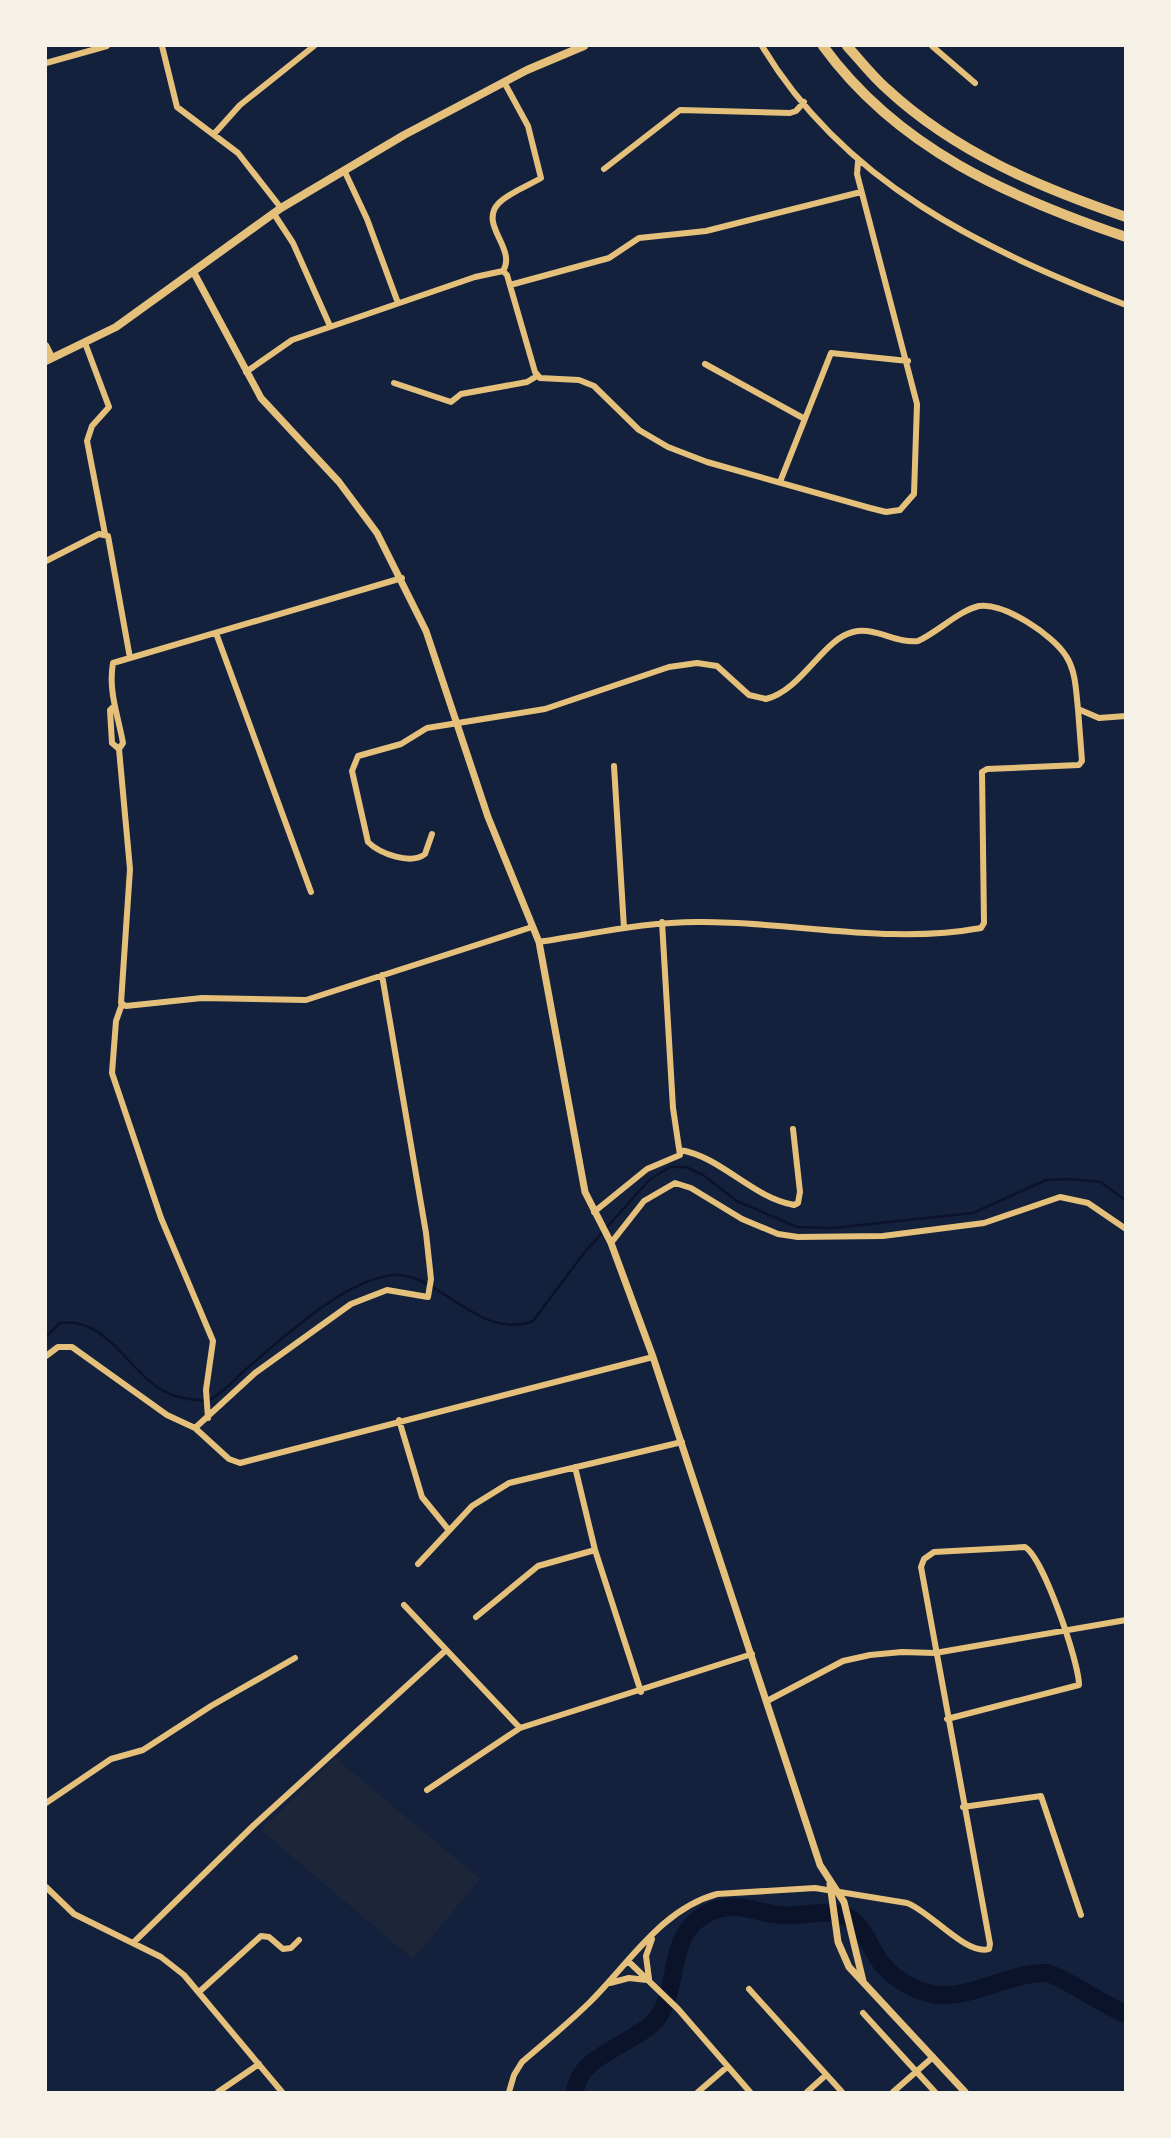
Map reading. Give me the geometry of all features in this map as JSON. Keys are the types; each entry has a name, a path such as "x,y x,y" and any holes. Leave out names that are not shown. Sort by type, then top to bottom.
{"highway":[{"path":"823,46 872,102 925,145 1005,192 1125,237"},
{"path":"847,46 886,89 936,129 1013,175 1125,217"}],"main road":[{"path":"49,359 116,327 277,211 344,170 504,82 584,46"}],"street":[{"path":"46,63 107,46"},
{"path":"162,46 177,107 238,153 277,211 330,326"},
{"path":"214,134 240,105 314,46"},
{"path":"762,46 804,102 858,162 965,233 1060,279 1125,305"},
{"path":"932,46 975,83"},
{"path":"504,82 528,126 541,178 501,201 493,212 492,221 507,257 503,271 510,285 537,376"},
{"path":"604,169 680,110 789,113 796,111 804,102"},
{"path":"394,383 451,402 461,394 527,382 537,376 587,382 601,391 639,430 668,447 706,462 886,512 906,505 916,485 917,404 908,361 861,192 858,162"},
{"path":"344,170 367,219 398,303"},
{"path":"510,285 609,258 639,238 706,231 861,192"},
{"path":"246,372 292,340 398,303 503,271"},
{"path":"194,272 246,372 276,418 352,497 377,533 402,578 434,653 454,721 539,942 585,1192 610,1241 682,1442 829,1887 838,1942 849,1967 965,2092"},
{"path":"85,343 109,407 92,426 87,441 130,658"},
{"path":"46,346 49,359"},
{"path":"780,482 803,418 831,353 908,361"},
{"path":"705,364 803,418"},
{"path":"46,561 99,534 107,536"},
{"path":"208,1418 206,1390 213,1341 161,1218 112,1073 116,1021 122,1004 130,869 119,749 112,743 110,710 113,707 113,663 402,578"},
{"path":"432,834 422,857 384,853 372,846 366,836 353,763 358,756 396,746 427,728 454,721 545,709 669,667 696,663 717,666 743,691 766,699 788,689 845,634 866,631 918,641 972,609 986,606 1024,620 1058,645 1072,668 1082,761 1079,765 987,769 982,772 984,925 979,929 855,934 779,924 662,922 539,942"},
{"path":"216,633 311,892"},
{"path":"1078,709 1099,718 1125,716"},
{"path":"614,766 624,928"},
{"path":"662,922 673,1108 679,1153"},
{"path":"122,1004 202,998 306,1000 532,927"},
{"path":"195,1428 255,1373 351,1304 387,1290 411,1293 425,1299 429,1294 431,1279 414,1153 382,975"},
{"path":"594,1212 647,1169 679,1153 697,1153 761,1191 794,1205 798,1202 800,1192 793,1129"},
{"path":"610,1241 644,1201 675,1183 691,1188 742,1219 778,1234 798,1237 883,1236 974,1224 1060,1197 1088,1203 1125,1229"},
{"path":"46,1356 58,1348 72,1347 167,1415 195,1428 229,1459 240,1463 399,1420 653,1357"},
{"path":"399,1420 422,1497 448,1529"},
{"path":"418,1564 472,1506 502,1487 682,1442"},
{"path":"575,1467 595,1550 641,1692"},
{"path":"509,2092 514,2075 522,2063 607,1984 657,1930 688,1904 717,1894 829,1887 839,1893 920,1907 963,1942 985,1951 989,1949 963,1807 947,1719 935,1653 921,1567 924,1559 934,1552 967,1548 994,1550 1017,1546 1030,1549 1038,1561 1067,1633 1080,1682 1077,1687 947,1719"},
{"path":"476,1617 538,1566 595,1550"},
{"path":"404,1605 520,1728"},
{"path":"767,1701 843,1661 902,1652 935,1653 1067,1633 1125,1620"},
{"path":"133,1943 253,1826 445,1651"},
{"path":"427,1790 520,1728 641,1692 752,1654"},
{"path":"46,1803 111,1759 143,1750 211,1706 295,1658"},
{"path":"963,1807 1041,1796 1081,1915"},
{"path":"46,1887 74,1914 169,1962 199,1992 282,2092"},
{"path":"839,1893 844,1902 863,1981"},
{"path":"650,1982 646,1956 657,1930"},
{"path":"199,1992 261,1936 269,1937 283,1949 291,1948 299,1940"},
{"path":"628,1961 678,2009 750,2092"},
{"path":"607,1984 629,1978 650,1982"},
{"path":"749,1989 842,2092"},
{"path":"863,2012 935,2092"},
{"path":"893,2092 933,2057"},
{"path":"219,2092 259,2064"},
{"path":"698,2092 727,2067"},
{"path":"807,2092 826,2075"}],"shaded area":[{"path":"335,1758 480,1879 413,1959 261,1830"}],"waterway":[{"path":"46,1337 60,1323 77,1323 93,1329 156,1386 179,1397 207,1401 222,1392 315,1312 357,1286 377,1278 396,1275 412,1278 495,1322 513,1325 533,1321 584,1253 649,1180 670,1167 686,1167 703,1175 737,1201 797,1227 832,1228 973,1213 1046,1180 1101,1182 1126,1201"},
{"path":"575,2092 578,2080 595,2061 652,2024 667,1999 678,1953 691,1926 703,1916 725,1907 741,1907 780,1915 835,1913 844,1916 860,1929 889,1972 909,1986 931,1994 959,1994 1017,1977 1046,1973 1126,2014"}]}
